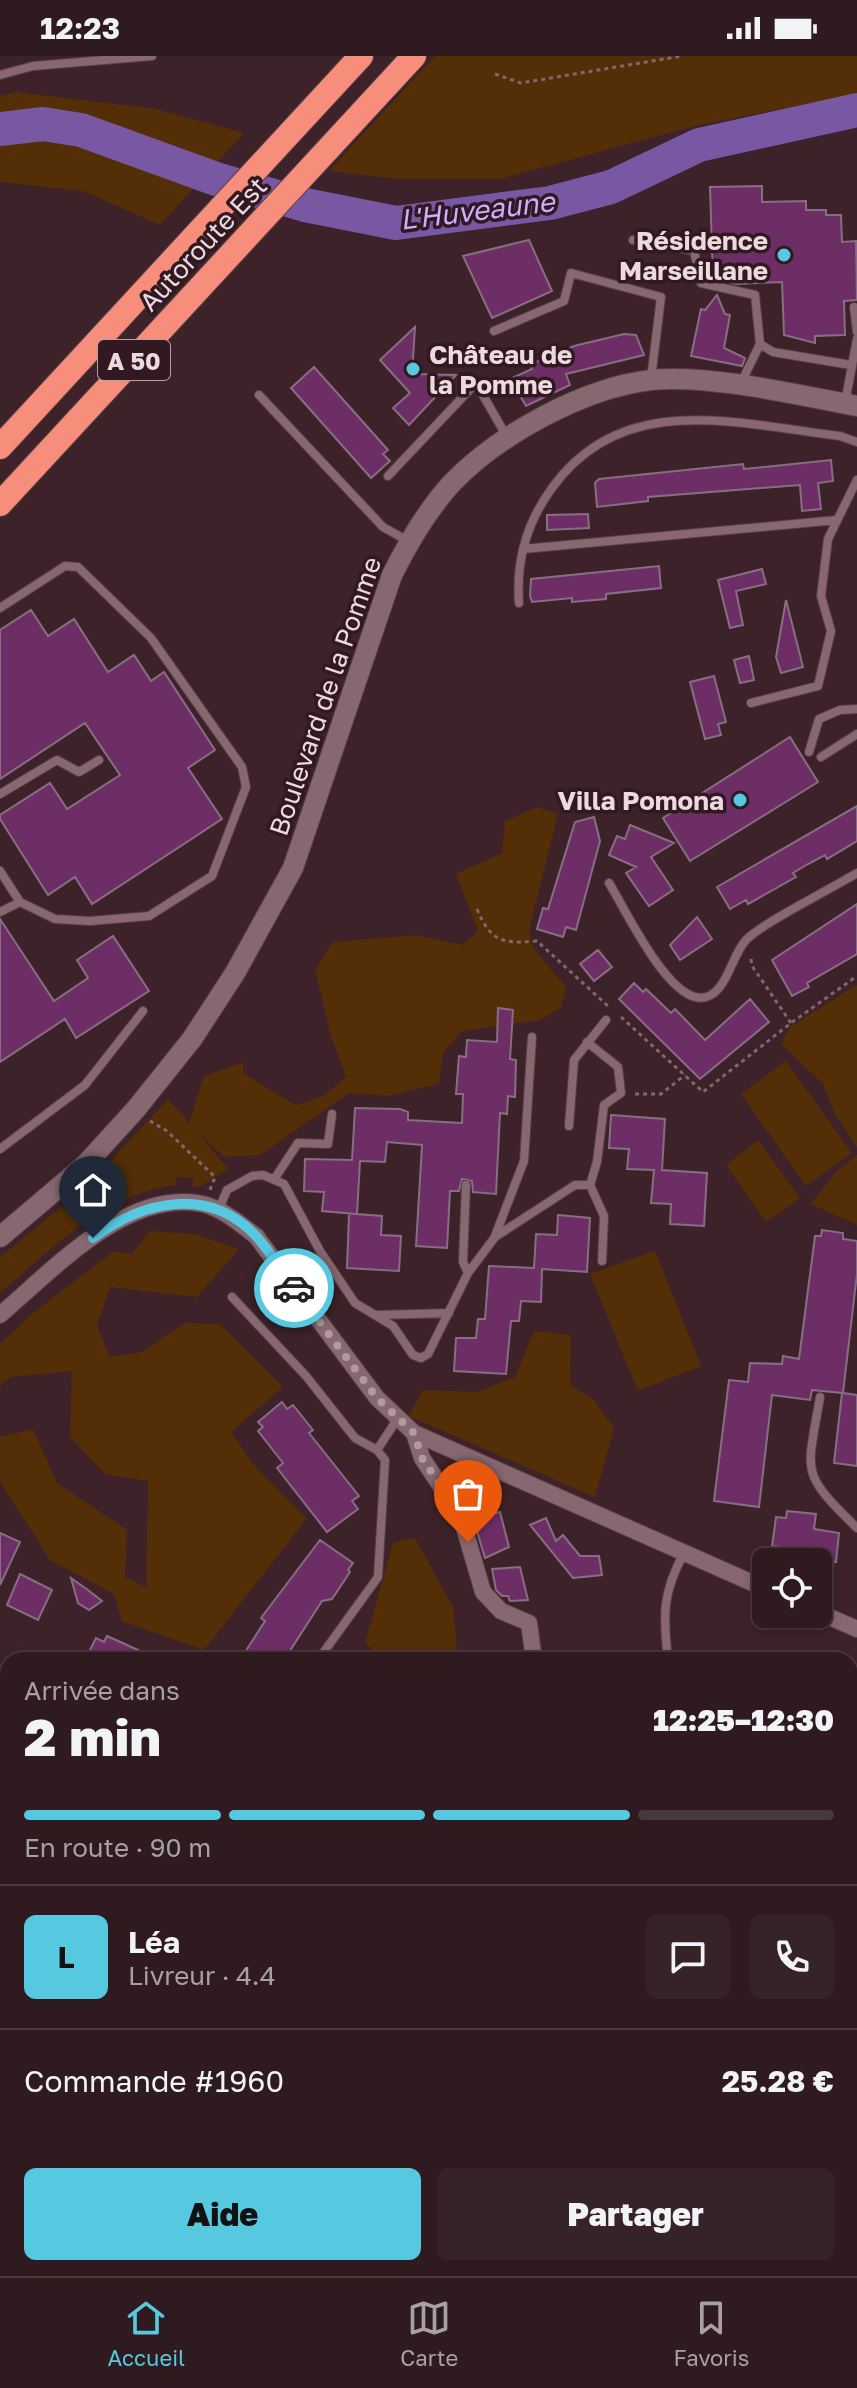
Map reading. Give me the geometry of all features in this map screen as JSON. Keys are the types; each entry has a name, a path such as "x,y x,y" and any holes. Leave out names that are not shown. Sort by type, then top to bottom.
{"highway":[{"name":"Autoroute Est","path":"0,447 361,56"},
{"name":"Autoroute Est","path":"0,504 414,56"}],"main road":[{"name":"Boulevard de la Pomme","path":"4,1233 85,1165 136,1109 192,1039 235,973 293,868 392,575 409,541 451,484 507,438 563,407 651,380 739,387 851,405"}],"street":[{"path":"0,1315 93,1238 131,1213 165,1203 185,1202 218,1210 256,1236 377,1398 414,1433 752,1583"},
{"path":"414,1433 422,1458 461,1517 483,1592 501,1611 529,1623 533,1652"},
{"path":"832,1618 857,1629"}],"lane":[{"path":"0,75 33,66 152,56"},
{"path":"633,240 694,251 701,283 755,295 760,344 739,387"},
{"path":"494,331 564,301 571,273 661,297 651,380"},
{"path":"854,307 857,332"},
{"path":"851,405 851,365 857,339"},
{"path":"760,344 773,352 851,365"},
{"path":"388,476 476,383 507,438"},
{"path":"259,395 383,527 409,541"},
{"path":"519,603 518,580 523,549 537,510 561,475 603,438 627,428 662,421 700,420 840,436 857,442"},
{"path":"751,703 818,686 831,631 821,596 828,539 857,480"},
{"path":"523,549 837,520"},
{"path":"0,608 65,566 78,567 151,638 242,767 246,787 212,876 149,916 90,921 55,919 20,902 0,871"},
{"path":"809,752 819,719 840,710 857,709"},
{"path":"821,757 857,734"},
{"path":"0,794 57,760 79,772 99,760"},
{"path":"609,883 669,982 684,995 709,996 720,985 747,939 857,873"},
{"path":"0,912 20,902"},
{"path":"0,1149 85,1085 143,1011"},
{"path":"569,1126 574,1060 606,1020"},
{"path":"218,1210 227,1190 252,1176 275,1178 295,1201 320,1251 355,1303 393,1326 413,1355 421,1358 428,1354 468,1273 495,1237 524,1161 532,1037"},
{"path":"587,1042 618,1067 621,1093 604,1105 597,1162 590,1185 604,1216 602,1261"},
{"path":"275,1178 298,1143 328,1144 332,1114"},
{"path":"466,1185 463,1262 468,1273"},
{"path":"495,1237 564,1191 575,1185 590,1185"},
{"path":"232,1297 306,1376 355,1438 377,1450 385,1460 378,1577 324,1652"},
{"path":"375,1315 449,1313"},
{"path":"820,1397 809,1463 813,1480 820,1492 857,1528"},
{"path":"377,1450 398,1418"},
{"path":"667,1652 663,1622 667,1587 684,1553"}],"path":[{"path":"495,74 521,83 682,56"},
{"path":"477,909 487,932 509,943 537,941 703,1092 857,976"},
{"path":"747,939 752,966 791,1023"},
{"path":"621,1093 661,1094 685,1075"},
{"path":"148,1119 167,1131 215,1177"}],"shaded area":[{"path":"435,56 857,56 857,94 695,126 500,179 397,179 329,171"},
{"path":"16,92 156,109 244,133 160,225 83,191 0,182 0,96"},
{"path":"537,807 558,814 529,931 533,948 566,987 561,1008 539,1020 462,1031 443,1053 439,1084 388,1096 349,1093 260,1155 224,1157 193,1127 228,1169 201,1186 192,1187 193,1178 177,1177 176,1185 150,1190 103,1211 60,1241 0,1293 0,1257 87,1186 168,1099 189,1123 204,1076 244,1062 243,1073 296,1105 325,1095 346,1077 331,1036 315,970 333,942 417,935 463,945 478,931 456,874 502,853 505,821"},
{"path":"857,985 857,1148 834,1112 823,1084 781,1044 790,1027"},
{"path":"786,1061 852,1153 806,1186 741,1094"},
{"path":"758,1140 800,1198 766,1222 726,1165"},
{"path":"857,1155 857,1225 811,1204 835,1173"},
{"path":"150,1231 196,1234 239,1249 197,1297 110,1287 97,1326 110,1357 142,1352 185,1323 220,1324 283,1387 231,1432 254,1465 307,1518 204,1650 122,1621 114,1594 50,1560 0,1482 0,1437 33,1429 57,1483 127,1530 125,1577 146,1587 148,1481 105,1474 70,1437 72,1371 11,1377 0,1386 0,1344 33,1313 114,1251 131,1254"},
{"path":"655,1251 701,1366 638,1391 590,1274"},
{"path":"534,1331 571,1335 570,1385 594,1400 614,1428 595,1497 409,1416 423,1390 476,1392 515,1377"},
{"path":"415,1538 453,1607 457,1652 375,1652 365,1643 393,1543"}],"building":[{"name":"Résidence Marseillane","path":"762,186 762,202 806,201 806,210 826,210 826,215 841,215 842,242 856,241 857,300 844,301 845,335 815,336 815,343 784,335 782,282 736,284 727,282 730,279 713,278 710,187"},
{"path":"529,240 552,291 492,318 463,256"},
{"path":"717,295 725,314 730,315 724,348 745,358 742,366 691,356 701,309 705,310"},
{"name":"Château de la Pomme","path":"415,327 412,374 456,375 409,425 393,408 410,393 380,360"},
{"path":"624,334 636,335 644,355 566,374 570,385 526,406 510,379 532,369 531,364 574,346"},
{"path":"314,367 388,450 383,454 390,461 371,478 291,388"},
{"path":"831,460 833,481 818,483 821,509 802,511 800,485 648,497 648,501 597,507 595,483 599,479 743,464 744,469"},
{"path":"588,514 589,528 547,530 547,515"},
{"path":"659,566 661,588 606,594 606,599 572,602 572,598 532,602 530,596 531,579"},
{"path":"762,569 766,584 736,591 743,625 730,628 718,580"},
{"path":"786,600 803,667 781,673 776,657"},
{"path":"31,610 48,636 74,619 108,672 134,655 151,681 164,672 215,750 188,768 222,819 92,904 75,877 48,895 0,819 0,815 50,783 67,809 120,775 85,723 0,779 0,630"},
{"path":"749,656 754,680 740,683 734,660"},
{"path":"714,676 726,722 718,724 721,735 705,739 690,682"},
{"name":"Villa Pomona","path":"790,737 818,782 690,861 663,818"},
{"path":"857,806 857,841 827,859 825,855 808,864 793,873 796,877 748,904 746,900 730,909 717,887"},
{"path":"594,817 600,841 576,930 566,927 563,937 537,929 543,908 548,909 575,822"},
{"path":"630,825 674,843 651,857 673,890 649,906 626,873 636,867 609,855 617,836 625,839"},
{"path":"857,904 857,954 807,983 809,987 792,996 772,960"},
{"path":"697,917 712,939 680,960 670,945"},
{"path":"0,919 54,1001 88,978 77,960 113,936 149,991 76,1038 65,1019 0,1062"},
{"path":"598,950 612,967 594,981 580,964"},
{"path":"634,983 643,992 646,989 671,1013 675,1009 705,1040 750,999 769,1022 700,1079 619,999"},
{"path":"498,1008 513,1010 510,1059 516,1060 515,1097 508,1096 507,1114 500,1113 496,1194 473,1192 472,1181 462,1179 459,1191 450,1191 447,1248 416,1246 422,1145 387,1142 385,1162 360,1161 357,1214 382,1216 381,1235 401,1236 399,1271 347,1268 349,1214 356,1214 322,1211 324,1192 304,1191 305,1159 352,1160 355,1108 400,1109 408,1112 408,1120 462,1123 463,1094 456,1094 459,1056 466,1057 467,1040 497,1042"},
{"path":"611,1115 665,1119 662,1170 707,1173 704,1226 670,1224 671,1204 651,1203 654,1170 627,1169 629,1149 609,1148"},
{"path":"558,1215 590,1218 587,1272 542,1269 541,1302 521,1301 519,1321 511,1321 506,1374 454,1371 456,1338 476,1338 478,1319 485,1319 489,1266 534,1268 536,1234 557,1235"},
{"path":"822,1230 843,1233 843,1239 857,1241 857,1274 843,1393 857,1395 857,1466 834,1463 842,1393 812,1390 810,1400 772,1395 759,1507 714,1501 729,1380 748,1382 750,1363 782,1364 783,1356 799,1359 815,1236 821,1236"},
{"path":"282,1402 287,1409 293,1405 313,1430 309,1433 359,1496 352,1501 358,1509 327,1532 277,1468 283,1463 258,1431 263,1427 258,1422"},
{"path":"787,1511 816,1514 814,1529 839,1533 836,1562 832,1561 832,1548 772,1546 776,1517 786,1518"},
{"path":"500,1512 509,1547 485,1558 473,1518"},
{"path":"546,1518 556,1541 563,1535 580,1556 599,1556 602,1575 573,1578 530,1525"},
{"path":"0,1533 20,1542 0,1585"},
{"path":"320,1540 353,1563 332,1599 322,1601 289,1652 245,1652 265,1621 261,1618"},
{"path":"520,1567 528,1600 510,1601 508,1596 502,1596 496,1590 492,1569"},
{"path":"20,1574 52,1590 38,1620 7,1605"},
{"path":"71,1578 102,1601 89,1610 78,1603"},
{"path":"107,1636 142,1652 89,1652 96,1638 104,1642"}],"waterway":[{"name":"L'Huveaune","path":"0,129 43,124 81,130 216,179 305,205 396,223 550,203 611,187 699,145 857,110"}],"way so far":[{"path":"294,1288 377,1398 414,1433 422,1458 461,1517 468,1542"}],"place":[{"name":"Résidence Marseillane","path":"784,255"},
{"name":"Château de la Pomme","path":"413,369"},
{"name":"Villa Pomona","path":"740,800"}],"route":[{"path":"93,1238 111,1224 147,1207 185,1202 205,1205 231,1217 256,1236 294,1288"}]}
